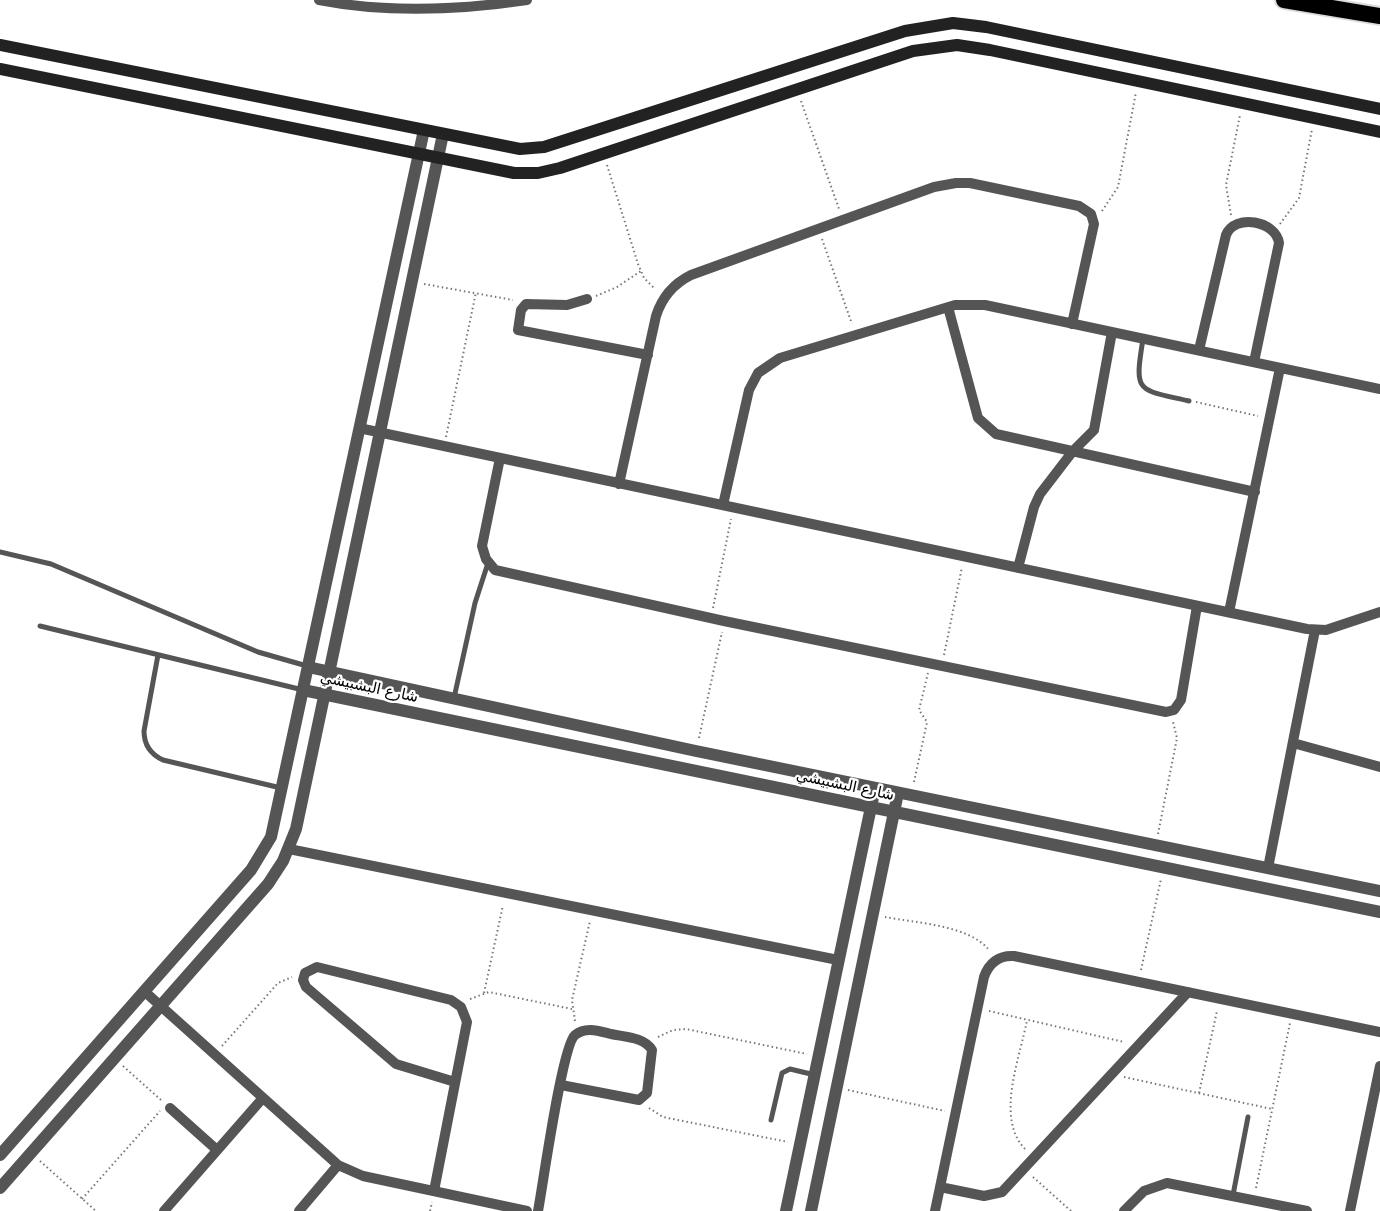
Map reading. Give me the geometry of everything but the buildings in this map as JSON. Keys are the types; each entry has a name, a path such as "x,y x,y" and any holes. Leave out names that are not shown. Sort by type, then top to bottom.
{"highway":[{"path":"1284,0 1380,16"}],"main road":[{"path":"0,45 506,147 544,147 905,31 953,23 986,27 1380,109"},
{"path":"0,69 502,172 526,174 560,168 913,51 950,45 990,50 1380,132"}],"street":[{"path":"319,0 398,8 496,4 527,0"},
{"path":"0,1155 259,859 271,837 424,130"},
{"path":"0,1188 268,884 289,849 296,829 443,134"},
{"path":"619,483 656,316 665,296 677,284 691,275 934,187 956,183 1079,206 1088,210 1093,219 1093,230 1072,324"},
{"path":"1199,351 1226,235 1235,223 1243,221 1273,230 1279,243 1254,362"},
{"path":"587,299 567,304 529,303 524,306 518,329 521,333 648,355"},
{"path":"728,506 749,390 758,373 780,358 948,307 978,303 1380,389"},
{"path":"948,307 982,422 996,434 1255,492"},
{"path":"1018,568 1037,501 1048,482 1072,451 1094,430 1112,332"},
{"path":"1229,612 1280,368"},
{"path":"359,428 1315,630 1346,624 1380,612"},
{"path":"500,458 482,546 488,563 499,572 724,621 1166,712 1174,710 1181,700 1197,606"},
{"path":"1263,888 1315,630"},
{"name":"شارع البشبيشي","path":"308,666 696,751 1380,891"},
{"name":"شارع البشبيشي","path":"303,690 1380,912"},
{"path":"450,720 454,699"},
{"path":"1293,743 1380,767"},
{"path":"786,1211 874,788"},
{"path":"811,1211 898,792"},
{"path":"289,849 838,960"},
{"path":"935,1211 977,1008 986,971 995,961 1014,956 1380,1032"},
{"path":"434,1191 455,1082 466,1022 461,1007 451,1000 317,967 308,969 303,976 306,987 388,1058 412,1071 455,1082"},
{"path":"144,991 338,1165 363,1176 526,1211"},
{"path":"940,1186 991,1196 1002,1192 1188,992"},
{"path":"538,1211 568,1045 579,1032 588,1029 643,1041 650,1046 653,1056 647,1089 642,1098 635,1100 561,1085"},
{"path":"1350,1211 1380,1066"},
{"path":"164,1211 262,1099"},
{"path":"170,1108 217,1150"},
{"path":"299,1211 338,1165"},
{"path":"1124,1211 1144,1191 1161,1183 1173,1183 1307,1211"}],"lane":[{"path":"1143,339 1137,373 1141,385 1150,392 1189,401"},
{"path":"0,552 51,564 258,652 308,666"},
{"path":"454,699 475,603 488,563"},
{"path":"40,626 303,690"},
{"path":"158,655 144,731 145,742 151,752 163,760 282,788"},
{"path":"771,1120 782,1073 790,1069 814,1075"},
{"path":"1233,1195 1248,1117"}],"path":[{"path":"1093,219 1108,205 1118,187 1138,81"},
{"path":"797,89 843,220"},
{"path":"1235,223 1228,205 1226,185 1242,104"},
{"path":"1273,230 1287,218 1299,198 1314,118"},
{"path":"603,153 641,271 650,285 665,296"},
{"path":"819,229 856,335"},
{"path":"587,299 617,287 641,271"},
{"path":"411,282 476,292 512,300 524,306"},
{"path":"444,447 476,292"},
{"path":"1189,401 1270,418"},
{"path":"711,618 728,506"},
{"path":"942,667 964,556"},
{"path":"696,751 724,621"},
{"path":"911,795 927,722 919,710 930,664"},
{"path":"1155,845 1177,738 1174,724 1166,712"},
{"path":"1139,982 1163,867"},
{"path":"484,993 506,893"},
{"path":"579,1032 572,1000 592,911"},
{"path":"873,914 965,933 985,946 995,961"},
{"path":"214,1055 278,983 292,976 303,976"},
{"path":"461,1007 474,996 484,993 573,1009"},
{"path":"1199,1093 1220,999"},
{"path":"977,1008 1138,1046"},
{"path":"1253,1200 1292,1014"},
{"path":"1027,1020 1009,1119 1015,1137 1036,1156"},
{"path":"650,1046 667,1032 686,1029 818,1057"},
{"path":"82,1198 166,1104 114,1058"},
{"path":"1112,1074 1272,1109"},
{"path":"837,1088 955,1113"},
{"path":"642,1098 651,1110 663,1118 800,1145"},
{"path":"31,1154 96,1211"},
{"path":"1024,1169 1071,1211"}]}
